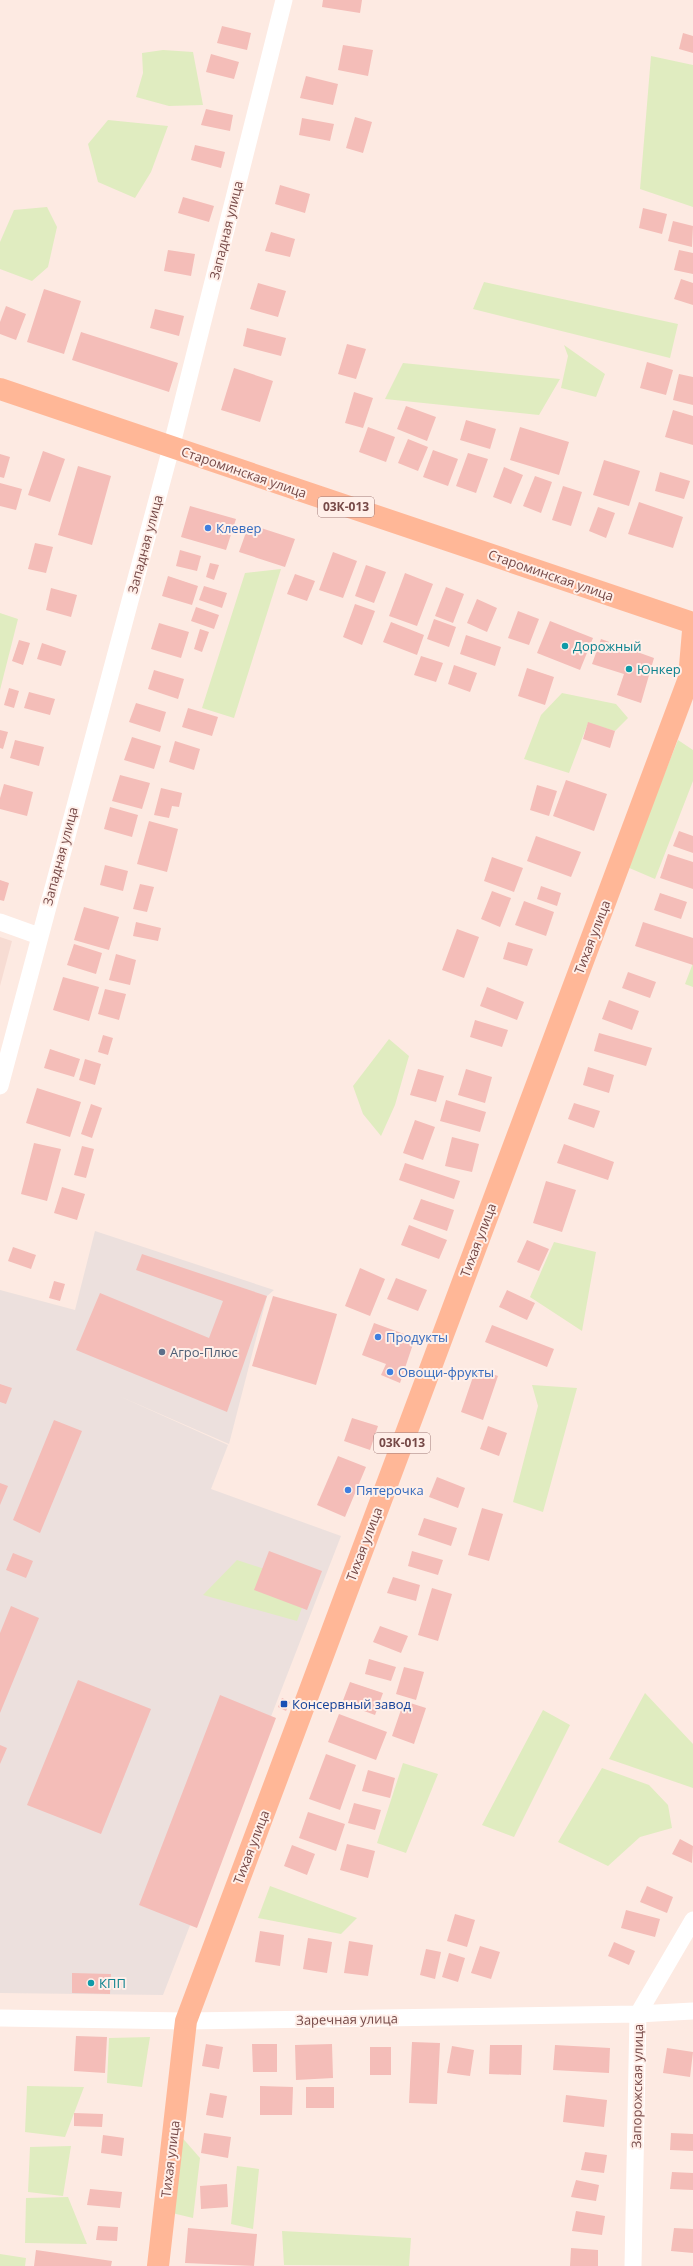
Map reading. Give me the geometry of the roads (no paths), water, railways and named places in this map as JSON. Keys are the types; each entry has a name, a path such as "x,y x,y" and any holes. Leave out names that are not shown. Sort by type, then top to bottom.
{"main road":[{"name":"Староминская улица","path":"0,389 693,623"},
{"name":"Тихая улица","path":"158,2266 186,2021 689,678 693,631"}],"street":[{"name":"Западная улица","path":"0,1086 39,936 172,448 284,0"},
{"path":"0,922 39,936"},
{"name":"Запорожская улица","path":"633,2266 638,2014 693,1920"},
{"name":"Заречная улица","path":"0,2018 186,2021 693,2012"}],"place":[{"name":"Клевер","path":"208,528"},
{"name":"Дорожный","path":"565,646"},
{"name":"Юнкер","path":"629,669"},
{"name":"Продукты","path":"378,1337"},
{"name":"Агро-Плюс","path":"162,1352"},
{"name":"Овощи-фрукты","path":"390,1372"},
{"name":"Пятерочка","path":"348,1490"},
{"name":"Консервный завод","path":"284,1704"},
{"name":"КПП","path":"91,1983"}]}
